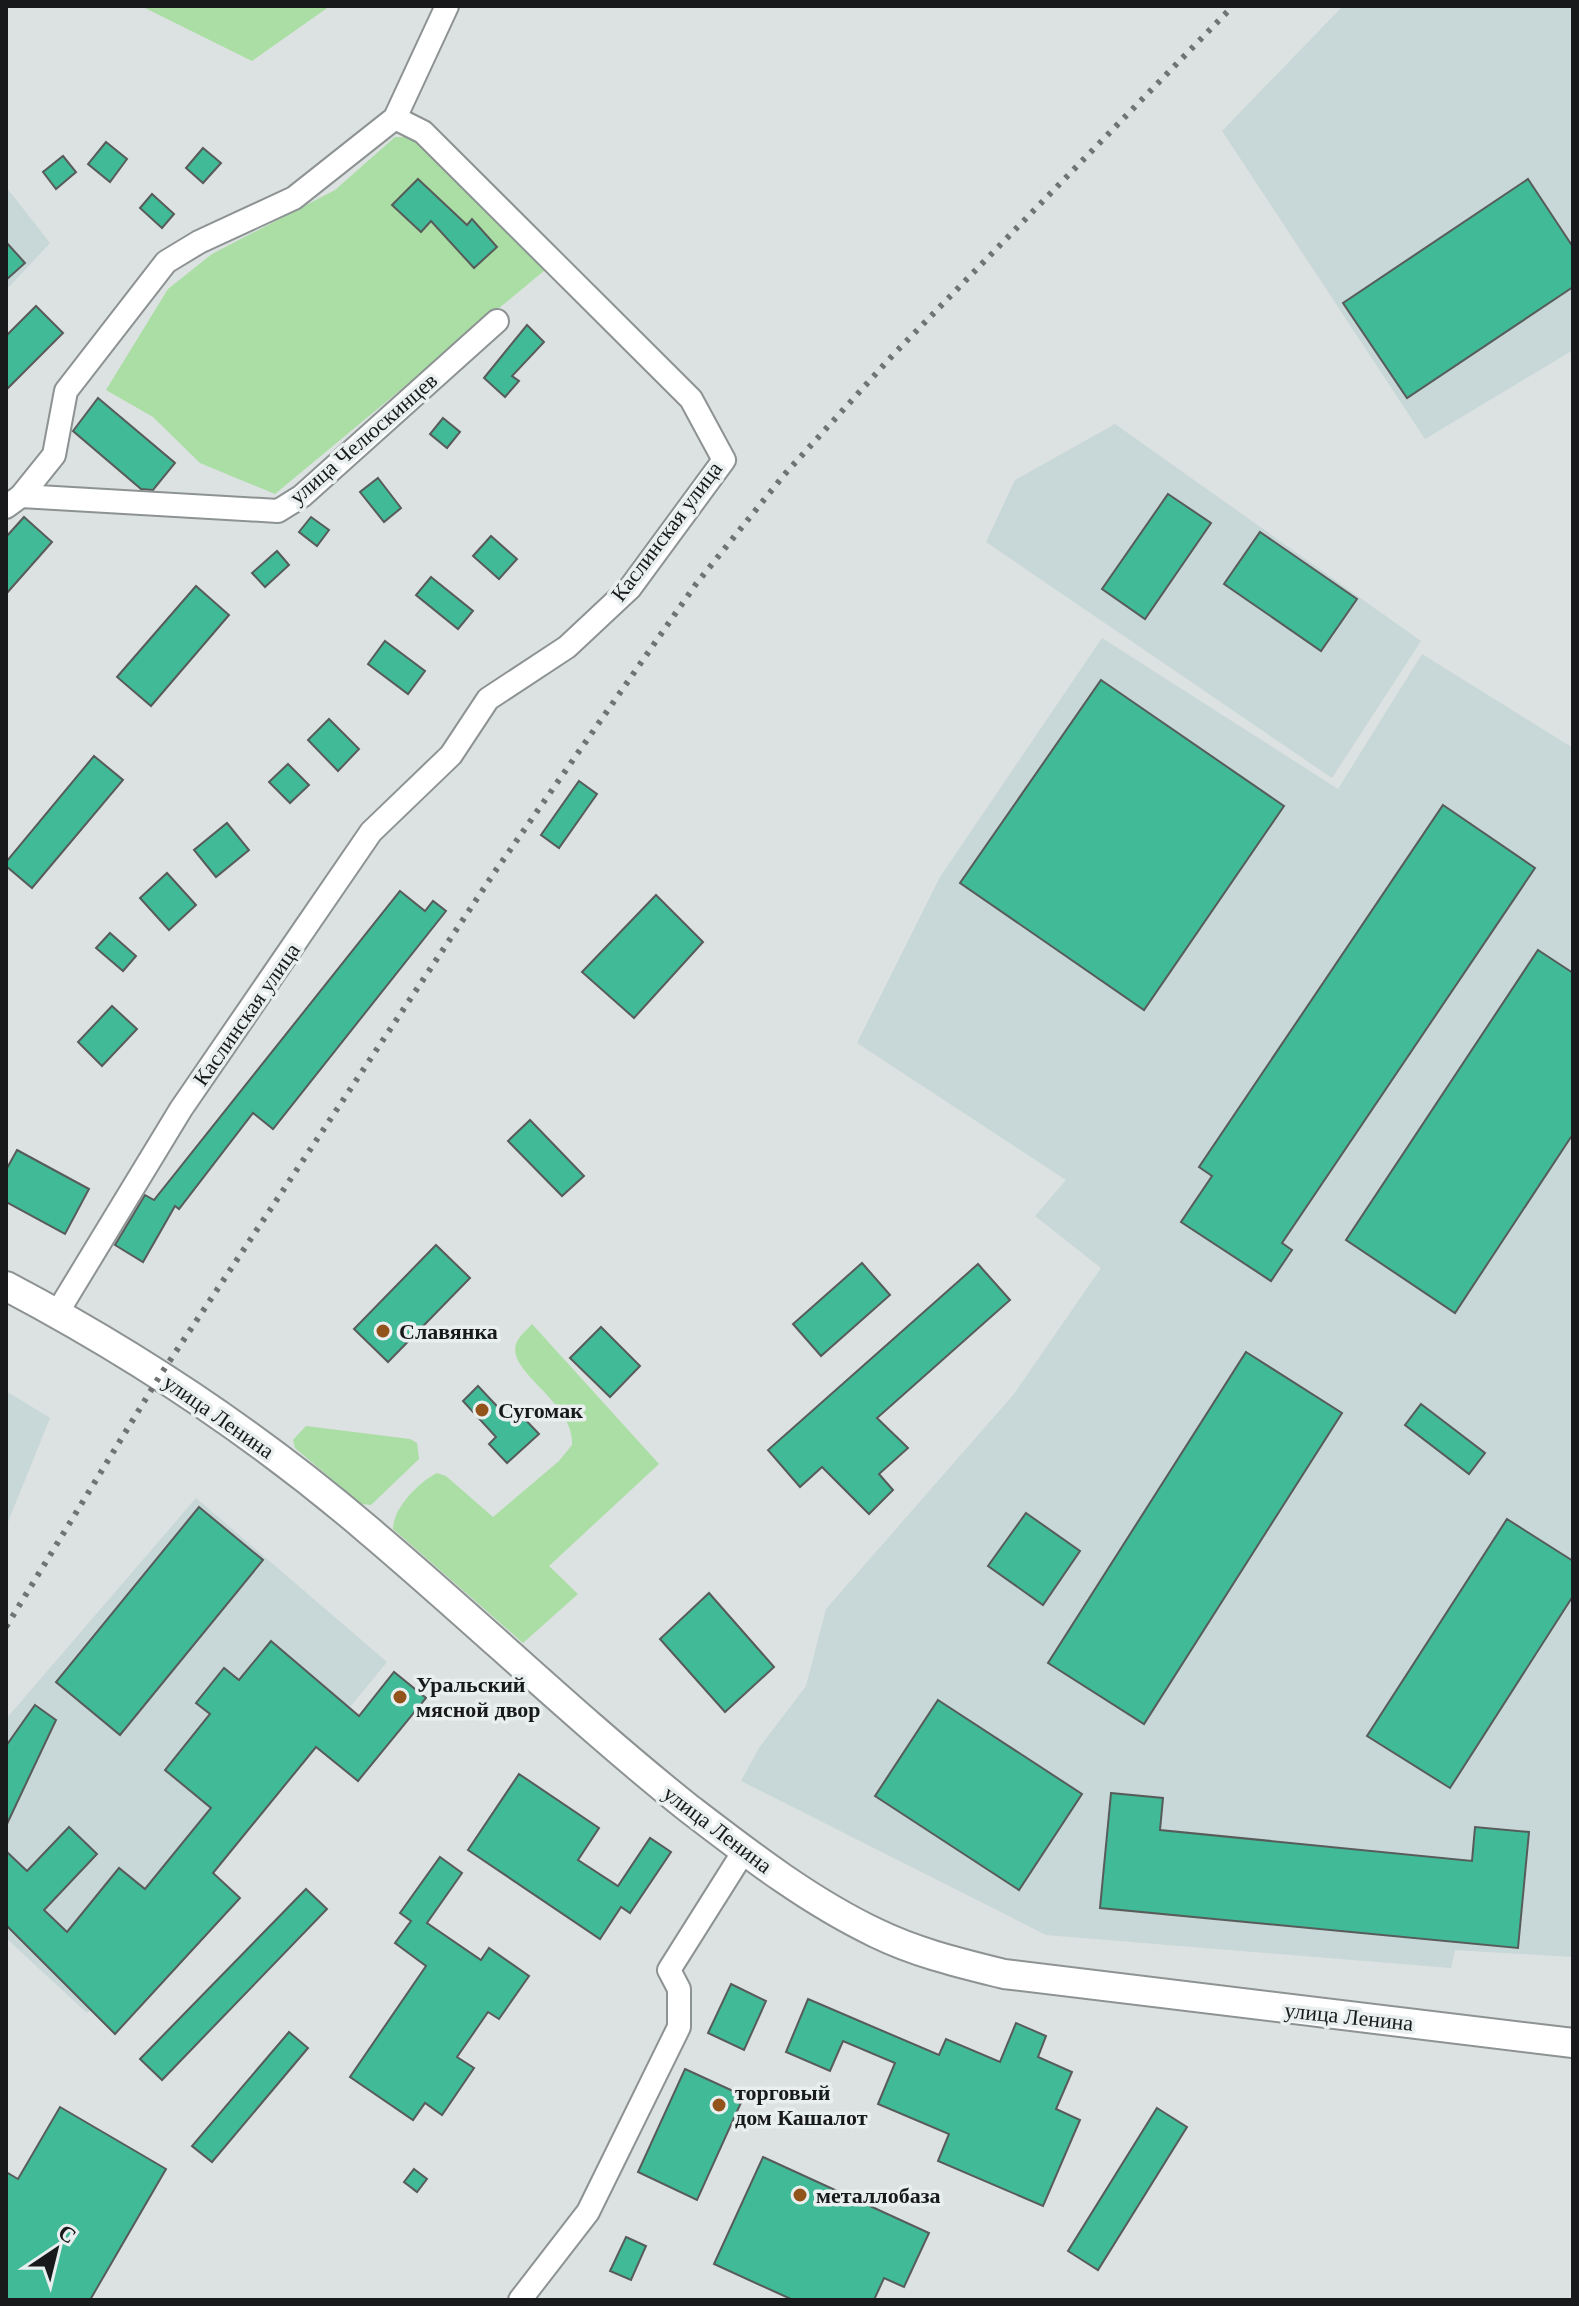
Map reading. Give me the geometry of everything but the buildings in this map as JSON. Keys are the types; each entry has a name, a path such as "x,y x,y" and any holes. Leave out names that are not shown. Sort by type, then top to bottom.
{"main road":[{"name":"улица Ленина","path":"6,1286 161,1374 257,1440 365,1527 631,1762 744,1851 812,1897 875,1933 931,1956 1004,1974 1573,2043"}],"street":[{"name":"улица Челюскинцев","path":"13,502 54,455 66,391 166,262 199,242 294,198 395,118 447,6"},
{"name":"Каслинская улица","path":"57,1313 181,1109 371,832 451,755 488,699 567,647 630,588 724,460 691,399 423,132 395,118"},
{"name":"улица Челюскинцев","path":"13,502 278,511 302,496 497,321"},
{"path":"520,2300 588,2212 679,2027 679,1989 669,1970 744,1851"}],"shaded area":[{"path":"1343,6 1573,6 1573,350 1425,439 1222,131"},
{"path":"6,187 50,243 6,290"},
{"path":"1115,424 1421,641 1332,778 986,542 1015,480"},
{"path":"1102,638 1338,789 1422,654 1573,748 1573,1957 1455,1950 1451,1968 1046,1935 741,1781 759,1748 806,1686 826,1609 1014,1394 1101,1268 1035,1216 1066,1180 857,1043 940,877"},
{"path":"6,1391 50,1418 6,1527"},
{"path":"196,1498 387,1662 120,1986 87,2013 6,1938 6,1719"}],"green space":[{"path":"141,6 330,6 252,61"},
{"path":"395,137 414,137 545,270 275,494 200,463 153,417 106,390 168,289 212,254 335,190"},
{"path":"532,1324 659,1464 549,1566 578,1594 523,1643 393,1529 397,1513 408,1496 437,1473 446,1476 493,1517 559,1461 572,1445 563,1415 521,1366 516,1355 517,1341"},
{"path":"306,1426 410,1439 417,1443 419,1459 371,1505 361,1504 295,1448 293,1440"}],"railway":[{"path":"6,1627 161,1374 494,873 696,584 784,475 892,356 1233,6"}],"place":[{"name":"Славянка","path":"383,1331"},
{"name":"Сугомак","path":"482,1410"},
{"name":"Уральский мясной двор","path":"400,1697"},
{"name":"торговый дом Кашалот","path":"719,2105"},
{"name":"металлобаза","path":"800,2195"}]}
